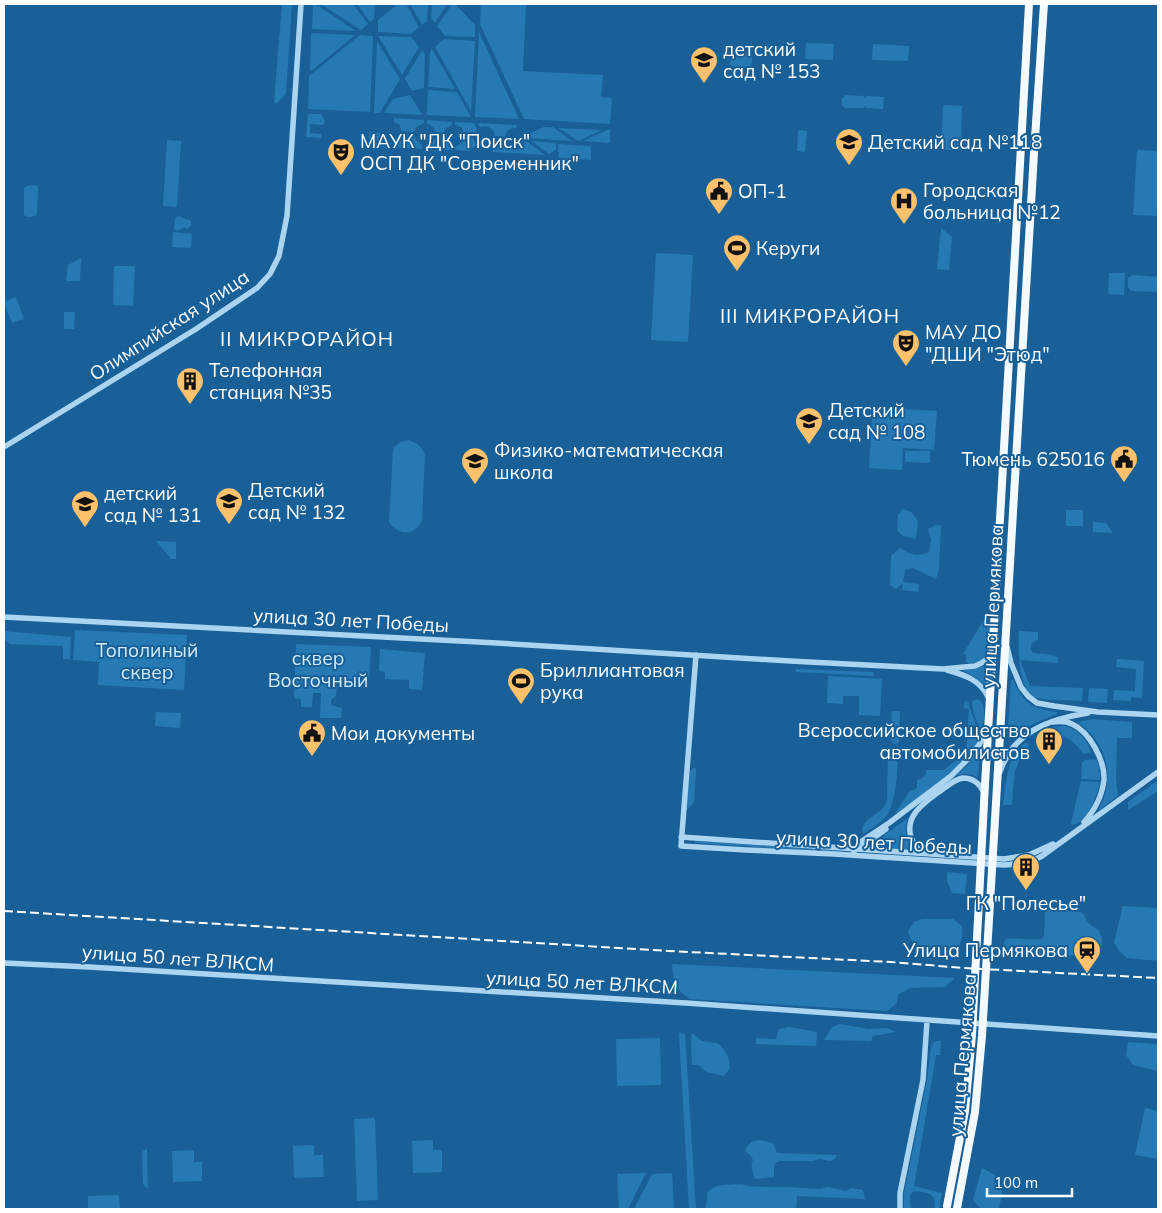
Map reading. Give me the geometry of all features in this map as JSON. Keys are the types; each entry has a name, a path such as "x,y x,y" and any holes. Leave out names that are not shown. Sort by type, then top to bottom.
{"main road":[{"name":"улица Пермякова","path":"947,1208 965,1111 971,1044 1029,4"},
{"name":"улица Пермякова","path":"957,1209 975,1112 982,1036 1044,4"}],"street":[{"name":"Олимпийская улица","path":"4,447 196,329 257,288 270,274 279,256 287,216 301,4"},
{"name":"улица 30 лет Победы","path":"4,616 943,669"},
{"path":"1006,639 1014,672 1021,687 1032,700 1042,704 1098,712 1158,715"},
{"path":"943,669 980,664 991,655 994,645"},
{"name":"улица 30 лет Победы","path":"696,655 681,846 746,850 1015,858 1035,853 1066,837 1158,772"},
{"path":"943,669 977,682 986,693 990,705"},
{"path":"998,779 1010,750 1032,730 1077,714 1098,712"},
{"path":"854,852 859,843 940,786 960,768 978,745 986,732 989,721"},
{"path":"1053,722 1068,722 1082,730 1095,748 1103,767 1103,783 1098,800 1091,813 1074,832"},
{"path":"854,852 954,782 965,778 976,781 985,799"},
{"path":"923,803 913,816 910,823 910,832 916,847 925,854"},
{"name":"улица 30 лет Победы","path":"682,837 1004,865 1037,859 1066,837"},
{"name":"улица 50 лет ВЛКСМ","path":"4,963 670,1002 1158,1036"},
{"path":"900,1209 900,1193 923,1080 927,1021"}],"green space":[{"path":"282,4 292,4 286,94 276,104 274,102"},
{"path":"315,4 356,31 312,29 313,6"},
{"path":"321,4 353,4 368,24 361,30"},
{"path":"357,4 375,4 374,19 370,22"},
{"path":"398,4 406,4 419,27 411,34 378,32 378,20"},
{"path":"410,4 428,4 427,21 422,25"},
{"path":"432,4 447,4 435,23 431,18"},
{"path":"452,4 455,4 475,25 475,37 445,36 437,26"},
{"path":"481,4 526,4 523,71 603,75 601,97 612,98 610,124 524,119 480,24"},
{"path":"479,32 519,119 475,117"},
{"path":"312,33 355,35 310,72"},
{"path":"360,35 373,36 370,112 308,109 309,76"},
{"path":"378,36 411,37 419,47 402,75"},
{"path":"444,39 475,41 471,111 435,47"},
{"path":"377,41 400,79 380,113 374,113"},
{"path":"806,43 834,44 833,60 805,59"},
{"path":"873,44 909,46 908,61 872,60"},
{"path":"432,49 455,89 428,87 430,51"},
{"path":"422,50 425,54 424,88 412,91 405,79"},
{"path":"735,52 750,53 752,58 751,66 748,68 732,66 730,64 731,54"},
{"path":"428,90 457,92 471,117 427,115"},
{"path":"410,95 422,115 384,113 393,99"},
{"path":"845,95 863,96 866,99 866,96 884,97 883,109 866,108 866,106 863,108 845,108 842,105 842,98"},
{"path":"943,105 962,106 961,150 941,150"},
{"path":"308,114 321,114 325,121 323,125 310,124 310,133 321,134 321,138 306,137"},
{"path":"394,118 424,120 424,123 416,127 414,132 402,131 399,124 394,122"},
{"path":"427,120 452,122 452,125 446,128 443,134 436,133 434,128 427,123"},
{"path":"455,122 474,123 477,129 473,135 465,135 461,127 455,125"},
{"path":"478,123 517,125 516,128 510,129 507,132 505,137 495,136 492,129 480,127"},
{"path":"544,127 553,127 572,141 526,138 526,135"},
{"path":"558,128 602,130 578,141"},
{"path":"610,130 610,143 583,141"},
{"path":"798,130 807,131 805,152 797,151"},
{"path":"370,132 380,133 384,140 389,143 389,147 375,146 368,137"},
{"path":"402,134 414,135 416,140 422,145 422,149 393,147 393,143 399,140"},
{"path":"436,136 443,136 445,142 452,146 452,150 425,149 426,145 433,141"},
{"path":"465,137 473,138 476,144 470,151 455,150 455,147 462,143"},
{"path":"495,139 504,140 506,145 513,150 522,148 526,141 545,155 493,152 490,146"},
{"path":"167,140 181,141 177,207 163,206"},
{"path":"531,141 556,143 556,150 549,154"},
{"path":"558,144 591,146 591,160 559,158"},
{"path":"1137,150 1158,151 1158,216 1133,215"},
{"path":"37,185 37,215 27,217 24,215 24,188"},
{"path":"178,216 191,221 191,225 187,229 185,227 177,231 174,229 175,219"},
{"path":"941,228 952,237 949,270 937,269"},
{"path":"173,232 192,234 191,248 172,247"},
{"path":"656,253 693,255 688,342 651,340"},
{"path":"81,258 80,281 66,281 68,265"},
{"path":"114,266 135,266 133,306 113,305"},
{"path":"1109,273 1125,273 1124,295 1108,294"},
{"path":"1133,275 1158,277 1158,291 1131,291 1128,287 1128,278"},
{"path":"16,297 24,319 12,323 4,302"},
{"path":"64,312 75,312 74,329 64,329"},
{"path":"887,408 937,411 934,450 903,448 902,470 869,468 872,416 886,417"},
{"path":"408,440 418,445 425,454 422,521 411,532 402,532 393,527 389,522 393,450 399,443"},
{"path":"905,451 930,451 930,463 905,462"},
{"path":"903,509 911,512 918,521 916,539 903,536 897,530 898,514"},
{"path":"1066,510 1083,510 1083,526 1066,526"},
{"path":"1093,522 1106,523 1113,533 1093,532"},
{"path":"936,525 941,526 939,569 936,579 913,568 905,570 903,582 919,584 918,592 902,590 903,583 896,589 890,585 891,556 900,548 914,554 929,552 931,540 928,529"},
{"path":"156,541 176,542 176,559 171,559"},
{"path":"983,621 989,622 991,639 987,655 978,662 966,663 966,654 963,654"},
{"name":"Тополиный сквер","path":"75,630 187,635 184,690 98,685 99,662 73,660"},
{"path":"4,631 71,637 70,659 63,659 63,646 10,644 4,639"},
{"path":"1019,631 1038,632 1038,640 1033,642 1031,646 1033,653 1058,657 1058,663 1020,660 1030,686 1083,688 1082,701 1039,698 1029,692 1022,677 1020,667"},
{"name":"сквер Восточный","path":"296,644 371,647 369,683 337,684 336,696 331,700 331,705 342,708 341,718 320,718 321,693 313,693 312,707 301,707 301,699 294,698"},
{"name":"сквер Восточный","path":"380,649 425,653 422,690 409,689 409,680 385,679 385,672 379,671"},
{"path":"1117,659 1144,661 1142,698 1131,697 1131,701 1113,700 1114,690 1135,691 1136,669 1116,667"},
{"path":"989,664 987,687 963,671 970,670"},
{"path":"795,669 873,672 875,676 797,672"},
{"path":"828,676 882,679 880,716 859,715 859,696 843,696 843,704 827,703"},
{"path":"1013,679 1021,694 1029,703 1041,709 1057,712 1057,714 1024,729 1017,736 1008,726 1011,680"},
{"path":"1089,688 1108,689 1107,703 1088,702"},
{"path":"977,699 981,701 984,709 981,734 972,705 972,701"},
{"path":"968,701 978,734 974,747 967,758 944,779 897,813 909,792 917,788 917,780 924,777 926,770 944,770 966,752 969,709 964,708 964,702"},
{"path":"892,711 900,711 899,743 894,744 890,739"},
{"path":"156,712 181,713 180,728 155,726"},
{"path":"1093,719 1132,722 1132,738 1117,738 1116,779 1118,796 1098,811 1104,799 1107,786 1106,762 1096,740 1088,730 1077,722"},
{"path":"1064,726 1073,729 1082,736 1088,744 1091,753 1083,754 1066,737 1050,735 1052,727"},
{"path":"1026,742 1029,745 1023,751 1015,771 1012,805 1003,805 1008,771 1014,755"},
{"path":"980,748 978,778 967,774 956,776 967,766"},
{"path":"888,750 898,754 894,798 888,814 883,820 863,834 865,823 880,811 887,800"},
{"path":"1095,759 1099,766 1100,780 1081,779 1082,762"},
{"path":"693,768 696,770 694,802 686,809 690,771"},
{"path":"1158,780 1158,791 1128,810 1128,802"},
{"path":"1081,781 1100,782 1097,794 1087,813 1083,819 1073,825 1071,823"},
{"path":"908,818 907,835 915,851 868,847"},
{"path":"695,841 841,851 841,853 695,843"},
{"path":"947,872 967,874 965,894 952,893 947,881"},
{"path":"1123,906 1158,908 1158,961 1127,958 1119,951 1114,942"},
{"path":"1048,909 1081,912 1102,936 1102,945 1098,954 1088,956 1026,954 1010,951 1006,947 1004,943 1006,939 1042,939 1044,936 1045,912"},
{"path":"922,919 953,919 962,926 960,944 956,949 943,954 936,955 919,952 911,940 908,931 914,922"},
{"path":"672,964 955,978 945,987 910,988 898,995 897,1003 887,1011 690,999 677,988"},
{"path":"840,1024 868,1029 887,1028 896,1032 873,1036 871,1041 824,1040 832,1027"},
{"path":"789,1027 817,1033 816,1046 756,1044 756,1038 776,1039 779,1029"},
{"path":"679,1033 685,1034 696,1209 689,1209"},
{"path":"692,1033 702,1041 717,1043 721,1046 728,1056 730,1068 724,1076 707,1072 698,1065 692,1065"},
{"path":"660,1038 661,1085 617,1086 616,1039"},
{"path":"936,1041 941,1041 940,1055 936,1055 914,1186 942,1193 939,1209 934,1209 933,1196 914,1191 910,1196 911,1209 904,1209 904,1193 927,1080 931,1047"},
{"path":"1128,1042 1158,1044 1158,1071 1133,1065 1126,1055"},
{"path":"1145,1108 1158,1111 1158,1159 1135,1155"},
{"path":"375,1118 378,1200 357,1201 354,1119"},
{"path":"433,1140 433,1150 442,1150 442,1172 413,1173 412,1141"},
{"path":"759,1140 773,1143 777,1153 837,1155 835,1159 830,1161 819,1159 813,1161 780,1161 775,1163 774,1177 755,1179 752,1166 753,1160 746,1152 746,1148 751,1142"},
{"path":"314,1145 314,1155 323,1155 324,1177 294,1178 293,1146"},
{"path":"147,1149 148,1189 143,1184 142,1154"},
{"path":"194,1150 194,1162 202,1162 202,1181 173,1182 172,1151"},
{"path":"982,1168 995,1175 1002,1194 999,1209 981,1209 973,1200"},
{"path":"646,1173 628,1209 619,1209 617,1174"},
{"path":"672,1173 674,1209 634,1209 652,1174"},
{"path":"741,1184 748,1186 820,1189 828,1187 846,1191 851,1188 863,1190 865,1199 797,1196 796,1209 706,1209 707,1193 710,1190 723,1185"},
{"path":"119,1195 120,1209 88,1209 88,1196"}],"railway":[{"path":"4,911 1158,978"}],"place":[{"name":"детский сад № 153","path":"704,84"},
{"name":"Детский сад №118","path":"849,166"},
{"name":"МАУК \"ДК \"Поиск\" ОСП ДК \"Современник\"","path":"341,176"},
{"name":"ОП-1","path":"719,215"},
{"name":"Городская больница №12","path":"904,225"},
{"name":"Керуги","path":"737,272"},
{"name":"МАУ ДО \"ДШИ \"Этюд\"","path":"906,367"},
{"name":"Телефонная станция №35","path":"190,405"},
{"name":"Детский сад № 108","path":"809,445"},
{"name":"Тюмень 625016","path":"1124,483"},
{"name":"Физико-математическая школа","path":"475,485"},
{"name":"Детский сад № 132","path":"229,525"},
{"name":"детский сад № 131","path":"85,528"},
{"name":"Бриллиантовая рука","path":"521,705"},
{"name":"Мои документы","path":"312,757"},
{"name":"Всероссийское общество автомобилистов","path":"1049,765"},
{"name":"ГК \"Полесье\"","path":"1026,891"},
{"name":"Улица Пермякова","path":"1087,974"}],"district":[{"name":"III МИКРОРАЙОН","path":"810,315"},
{"name":"II МИКРОРАЙОН","path":"307,338"}]}
